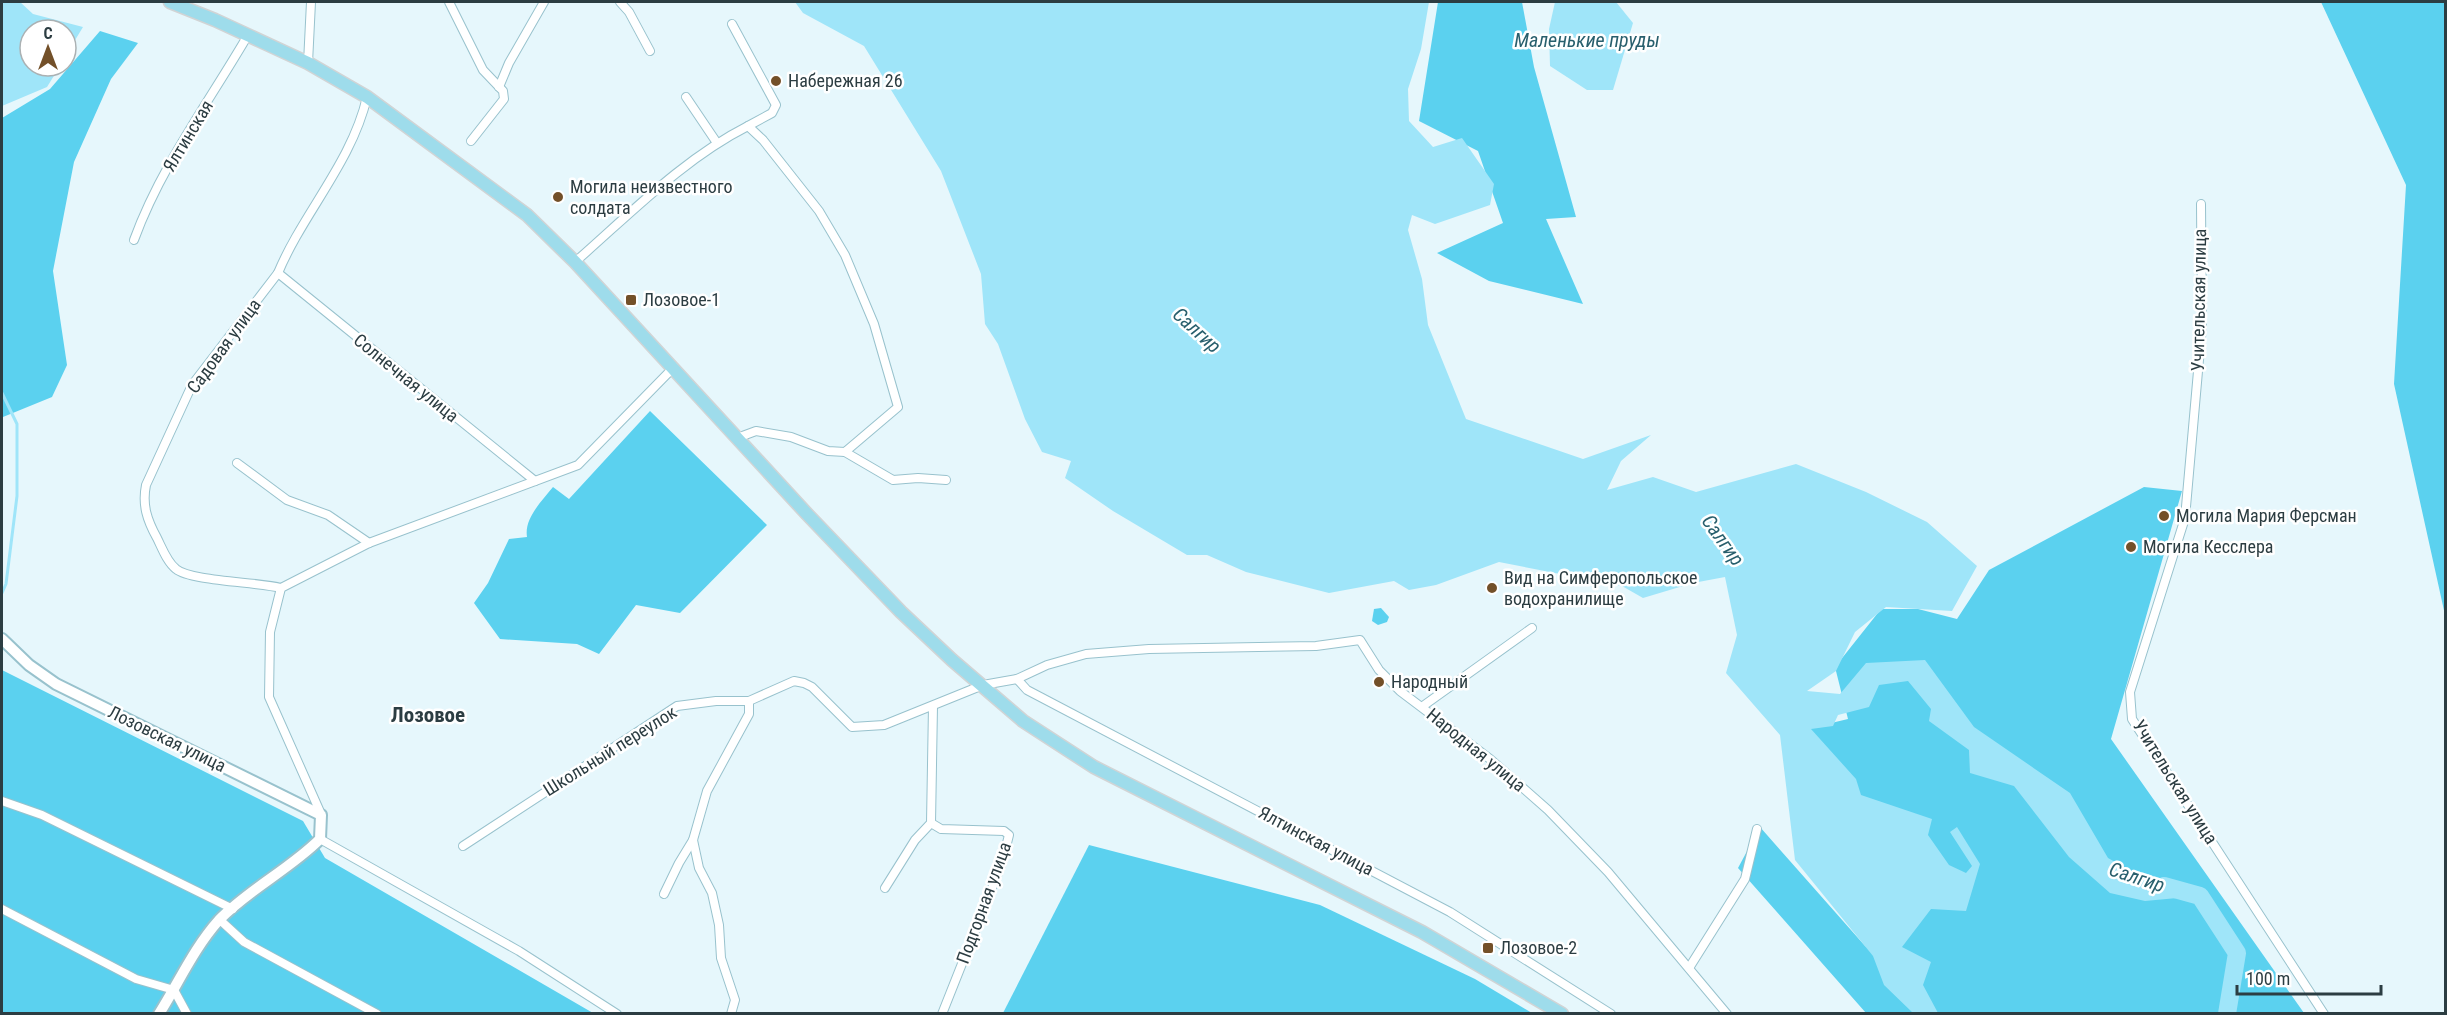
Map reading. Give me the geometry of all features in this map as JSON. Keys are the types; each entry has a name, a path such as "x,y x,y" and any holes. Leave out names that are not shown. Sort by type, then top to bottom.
{"main road":[{"path":"170,2 308,63 367,97 527,215 575,261 901,612 952,660 1023,721 1094,767 1422,932 1562,1014"},
{"name":"Лозовская улица","path":"2,639 29,665 56,684 321,815"},
{"path":"159,1014 174,990 187,962 220,920 303,856 320,838 321,815"}],"street":[{"path":"308,63 311,2"},
{"path":"450,2 483,70 503,91 504,99 471,141"},
{"path":"500,87 509,63 544,2"},
{"path":"620,2 629,12 650,51"},
{"path":"575,261 657,190 717,143 772,113 776,105 732,24"},
{"name":"Ялтинская","path":"134,240 176,151 248,35"},
{"name":"Садовая улица","path":"281,588 261,583 195,577 178,571 169,560 148,523 144,498 146,484 192,385 205,365 278,273 361,123 367,97"},
{"path":"686,97 717,143"},
{"path":"748,126 763,140 819,211 845,255 874,324 888,380 898,407 845,452"},
{"name":"Учительская улица","path":"2201,204 2202,326 2185,518 2130,692 2132,719 2324,1014"},
{"name":"Солнечная улица","path":"278,273 535,481"},
{"path":"321,815 269,697 270,632 281,588 369,543 578,465 674,367"},
{"path":"737,438 756,431 791,437 828,451 845,452 893,480 918,478 946,480"},
{"path":"237,463 287,500 328,515 369,543"},
{"path":"1423,706 1532,628"},
{"name":"Народная улица","path":"804,683 812,687 852,727 884,725 983,685 1017,679 1047,665 1086,654 1149,650 1316,646 1360,640 1379,670 1400,691 1423,706 1490,759 1548,810 1608,872 1727,1014"},
{"name":"Ялтинская улица","path":"1017,679 1027,690 1450,912 1611,1014"},
{"name":"Школьный переулок","path":"463,846 677,706 716,701 749,701 794,681 804,683"},
{"path":"664,894 679,862 693,840 707,791 749,714 749,701"},
{"path":"885,888 915,840 931,823 933,706"},
{"path":"2,801 42,814 233,909"},
{"name":"Подгорная улица","path":"931,823 941,829 1004,831 1009,835 1002,863 942,1014"},
{"path":"1689,968 1745,879 1757,829"},
{"path":"320,838 519,951 617,1014"},
{"path":"693,840 699,868 711,893 719,925 721,958 735,1000 731,1014"},
{"path":"2,909 136,979 174,990 187,1014"},
{"path":"220,920 244,942 377,1014"}],"shaded area":[{"path":"1438,2 1522,2 1534,67 1576,217 1546,219 1583,304 1489,281 1437,253 1503,223 1478,151 1419,121"},
{"path":"2321,2 2445,2 2445,615 2394,384 2406,185"},
{"path":"100,31 138,43 111,79 74,162 53,271 67,365 52,397 3,417 2,118 50,89 59,78 78,78 78,57"},
{"path":"650,411 767,525 680,613 636,605 599,654 577,644 500,639 474,603 488,583 509,539 527,537 531,517 553,487 569,499"},
{"path":"2144,487 2182,491 2111,739 2304,1013 1866,1013 1738,868 1760,827 1866,947 1802,730 1848,719 1835,667 1881,609 1918,609 1957,619 1989,570"},
{"path":"1381,608 1389,617 1387,622 1378,625 1372,621 1374,609"},
{"path":"2,670 303,821 325,858 593,1013 2,1013"},
{"path":"1089,845 1320,905 1475,979 1532,1013 1003,1013"}],"water":[{"path":"2,2 20,2 33,14 48,18 18,18 18,78 53,78 47,87 2,106"},
{"path":"795,2 1429,2 1421,49 1408,89 1409,121 1433,147 1462,138 1494,184 1490,205 1435,224 1412,215 1408,230 1422,279 1428,325 1466,419 1583,459 1651,435 1621,461 1607,490 1653,477 1696,492 1796,464 1866,492 1927,522 1977,566 1952,611 1886,607 1855,632 1836,671 1807,691 1840,694 1866,663 1925,660 1974,727 2070,793 2108,858 2142,877 2187,886 2188,897 2145,901 2110,893 2069,857 2014,786 1970,773 1969,750 1929,721 1931,709 1908,681 1879,685 1869,707 1838,715 1833,726 1811,729 1856,779 1861,795 1932,819 1928,835 1949,865 1966,873 1972,866 1950,832 1957,827 1980,864 1966,911 1931,909 1902,947 1931,962 1923,985 1938,1013 1913,1013 1884,985 1873,956 1795,860 1780,735 1726,673 1737,635 1725,577 1693,583 1643,598 1622,586 1499,562 1436,585 1409,590 1394,581 1329,593 1246,572 1207,555 1187,555 1113,511 1065,478 1071,461 1042,452 1025,419 998,344 985,324 981,274 941,171 864,46 803,13"},
{"name":"Маленькие пруды","path":"1555,2 1616,2 1633,23 1613,90 1587,90 1550,66 1549,29"},
{"path":"78,26 83,27 78,35"}],"waterway":[{"path":"2,393 17,424 17,496 6,584 2,593"},
{"name":"Салгир","path":"2164,886 2200,896 2237,953 2227,1014"}],"place":[{"name":"Набережная 26","path":"776,81"},
{"name":"Могила неизвестного солдата","path":"558,197"},
{"name":"Лозовое-1","path":"631,300"},
{"name":"Могила Мария Ферсман","path":"2164,516"},
{"name":"Могила Кесслера","path":"2131,547"},
{"name":"Вид на Симферопольское водохранилище","path":"1492,588"},
{"name":"Народный","path":"1379,682"},
{"name":"Лозовое-2","path":"1488,948"}],"district":[{"name":"Лозовое","path":"428,715"}]}
